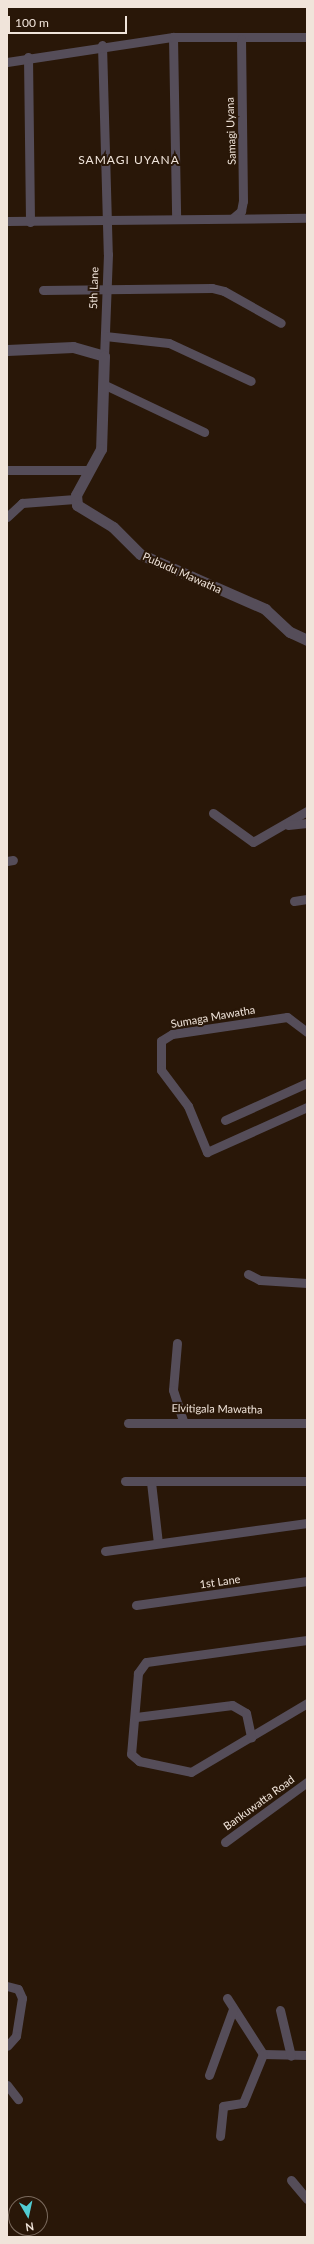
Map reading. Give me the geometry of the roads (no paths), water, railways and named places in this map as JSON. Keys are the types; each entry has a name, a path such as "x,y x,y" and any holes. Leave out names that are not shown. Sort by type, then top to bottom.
{"street":[{"path":"173,37 176,217"},
{"path":"7,62 28,57 102,45 173,37 241,39 307,37"},
{"name":"Samagi Uyana","path":"233,218 241,211 243,201 241,39"},
{"path":"102,45 107,220"},
{"path":"28,57 30,222"},
{"path":"7,221 30,222 176,217 307,218"},
{"name":"5th Lane","path":"104,356 107,220"},
{"path":"43,290 106,288 212,288 224,291 281,323"},
{"path":"105,336 169,343 251,381"},
{"path":"7,350 73,347 104,356 101,449 75,499 22,503 7,517"},
{"path":"104,384 204,432"},
{"path":"7,470 90,470"},
{"name":"Pubudu Mawatha","path":"75,499 80,508 113,527 140,554 264,609 287,630 307,640"},
{"path":"213,813 253,842 288,825 307,811"},
{"path":"288,825 307,824"},
{"path":"294,901 307,899"},
{"name":"Sumaga Mawatha","path":"307,1032 286,1017 172,1034 161,1041 161,1070 188,1106 207,1152 307,1107"},
{"path":"225,1120 307,1083"},
{"path":"248,1274 260,1280 307,1283"},
{"path":"177,1343 173,1390 183,1420"},
{"name":"Elvitigala Mawatha","path":"128,1423 183,1420 307,1423"},
{"path":"125,1482 307,1481"},
{"path":"151,1482 158,1542"},
{"path":"105,1551 158,1542 307,1523"},
{"name":"1st Lane","path":"136,1605 307,1582"},
{"path":"307,1640 146,1662 138,1673 136,1716 131,1754 134,1759 184,1771 197,1769 307,1703"},
{"path":"136,1716 232,1705 246,1713 251,1737"},
{"name":"Bankuwatta Road","path":"225,1842 307,1782"},
{"path":"7,1986 18,1989 22,1998 16,2036 7,2046"},
{"path":"226,1998 263,2054"},
{"path":"209,2075 233,2009"},
{"path":"280,2010 291,2056"},
{"path":"263,2054 291,2056 307,2055"},
{"path":"220,2136 223,2106 243,2103 263,2054"},
{"path":"7,2085 18,2099"},
{"path":"291,2180 307,2199"}],"district":[{"name":"SAMAGI UYANA","path":"129,160"}]}
